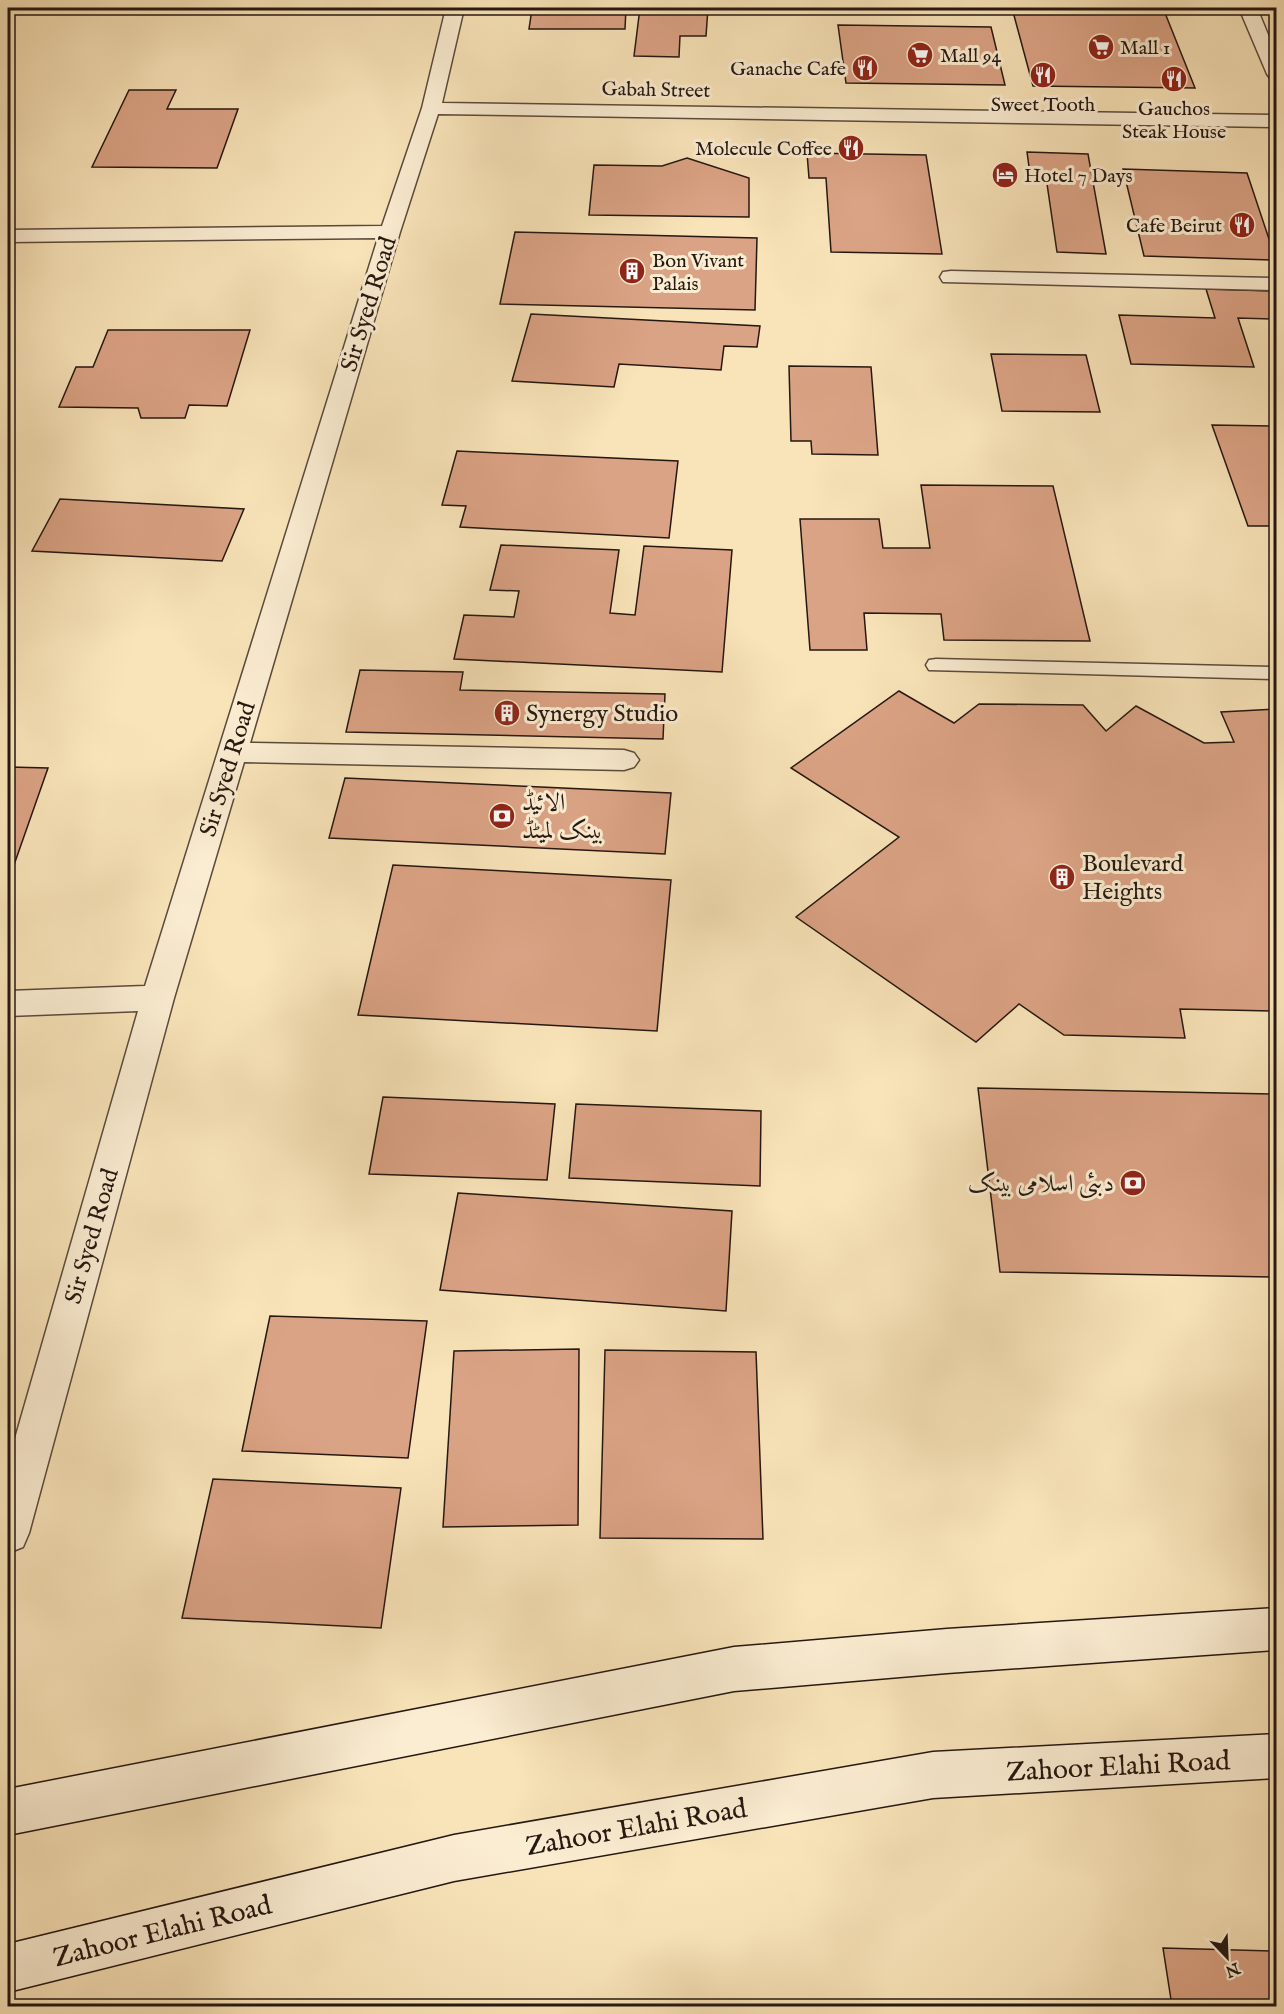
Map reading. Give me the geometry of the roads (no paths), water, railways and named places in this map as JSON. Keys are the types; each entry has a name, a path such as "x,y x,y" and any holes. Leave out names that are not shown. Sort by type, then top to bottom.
{"street":[{"name":"Sir Syed Road","path":"8,1533 158,998 390,232 431,108 455,8"},
{"path":"1248,8 1276,74"},
{"name":"Gabah Street","path":"431,108 1276,121"},
{"path":"8,236 157,232 390,232"},
{"path":"951,277 1276,284"},
{"path":"233,752 624,760"},
{"path":"8,1003 158,998"},
{"path":"8,1812 734,1669 947,1651 1276,1629"},
{"name":"Zahoor Elahi Road","path":"8,1968 454,1858 933,1774 1276,1756"}],"lane":[{"path":"936,665 1276,673"}],"place":[{"name":"Mall 1","path":"1101,47"},
{"name":"Mall 94","path":"920,55"},
{"name":"Ganache Cafe","path":"865,68"},
{"name":"Sweet Tooth","path":"1043,75"},
{"name":"Gauchos Steak House","path":"1174,79"},
{"name":"Molecule Coffee","path":"851,148"},
{"name":"Hotel 7 Days","path":"1005,175"},
{"name":"Cafe Beirut","path":"1242,225"},
{"name":"Bon Vivant Palais","path":"632,271"},
{"name":"Synergy Studio","path":"507,713"},
{"name":"الائیڈ بینک لمیٹڈ","path":"502,816"},
{"name":"Boulevard Heights","path":"1062,877"},
{"name":"دبئی اسلامی بینک","path":"1133,1183"}]}
